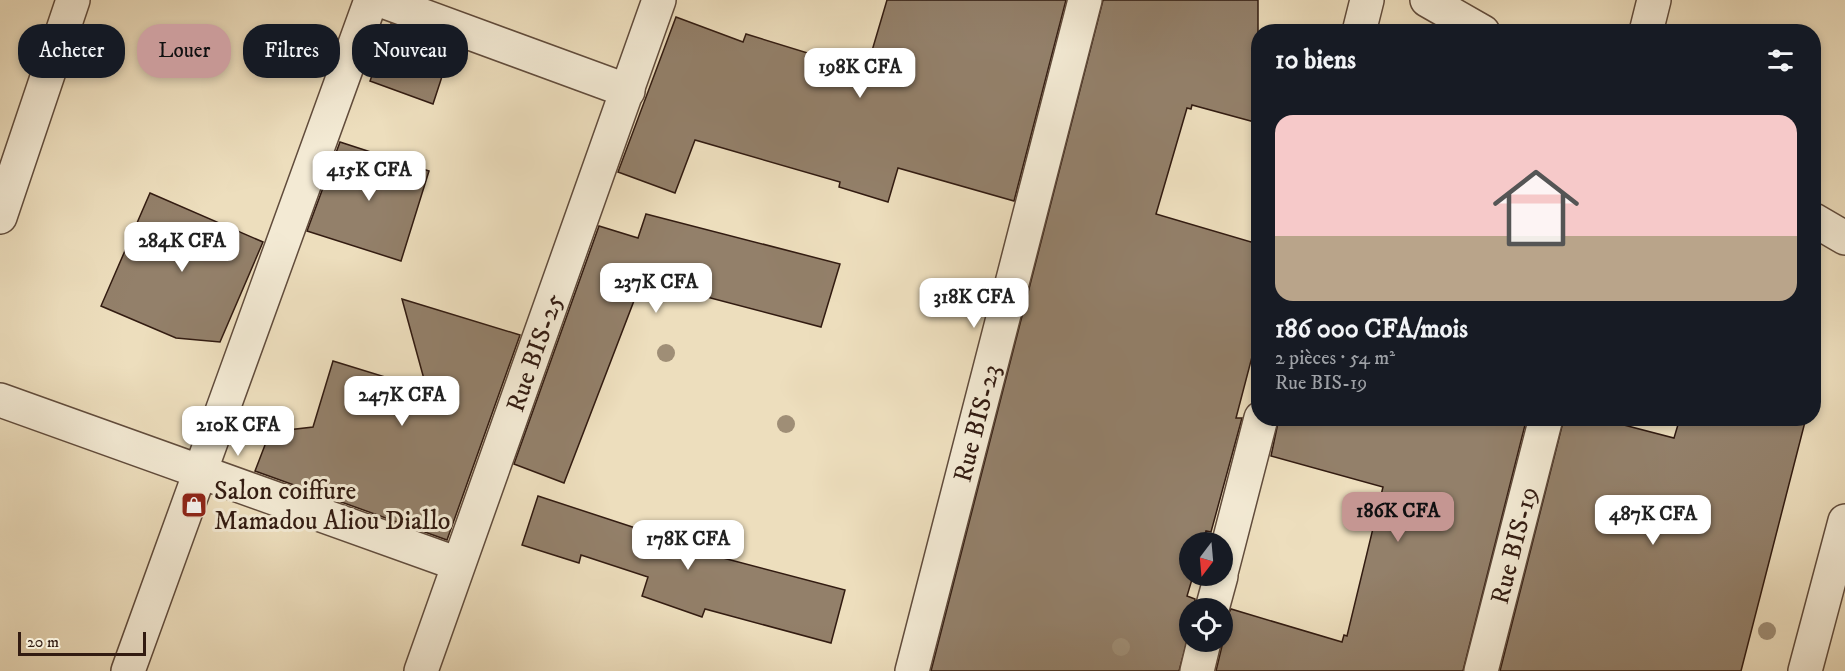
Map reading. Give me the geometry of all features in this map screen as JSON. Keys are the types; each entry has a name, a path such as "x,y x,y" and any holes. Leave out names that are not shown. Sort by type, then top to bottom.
{"street":[{"path":"0,217 73,0"},
{"path":"128,671 371,0"},
{"path":"380,0 628,91"},
{"name":"Rue BIS-25","path":"421,671 659,0"},
{"name":"Rue BIS-23","path":"912,671 1085,0"},
{"path":"1361,24 1366,0"},
{"path":"1427,0 1470,24"},
{"path":"1648,24 1654,0"},
{"path":"1821,224 1845,238"},
{"path":"0,400 458,564"},
{"path":"1232,532 1259,426"},
{"name":"Rue BIS-19","path":"1481,671 1544,426"},
{"path":"1805,671 1845,521"},
{"path":"1197,671 1202,652"}],"building":[{"path":"887,0 1066,0 1014,201 898,168 888,202 839,187 840,182 695,140 675,193 618,172 676,17 743,42 746,34 866,71"},
{"path":"1103,0 1258,0 1258,24 1251,24 1251,121 1192,105 1191,109 1187,108 1156,214 1251,242 1251,361 1236,418 1242,418 1211,532 1179,532 1179,586 1190,586 1187,596 1192,598 1179,598 1179,652 1184,652 1179,671 931,671"},
{"path":"371,78 442,78 433,104 370,81"},
{"path":"340,142 429,171 401,261 307,231"},
{"path":"150,193 263,242 220,342 176,338 101,306"},
{"path":"646,214 840,264 821,327 642,280 564,483 514,464 599,226 638,238"},
{"path":"402,299 520,335 447,540 255,471 270,432 313,427 333,361 427,390"},
{"path":"1277,426 1525,426 1463,671 1216,671 1221,652 1233,652 1233,610 1342,642 1344,635 1347,636 1383,487 1271,456"},
{"path":"1562,426 1628,426 1674,438 1678,426 1804,426 1741,671 1500,671"},
{"path":"538,496 663,537 667,527 727,548 723,558 845,590 831,643 705,609 702,617 642,596 648,577 581,555 579,563 522,545"}],"place":[{"name":"Salon coiffure Mamadou Aliou Diallo","path":"194,505"}]}
